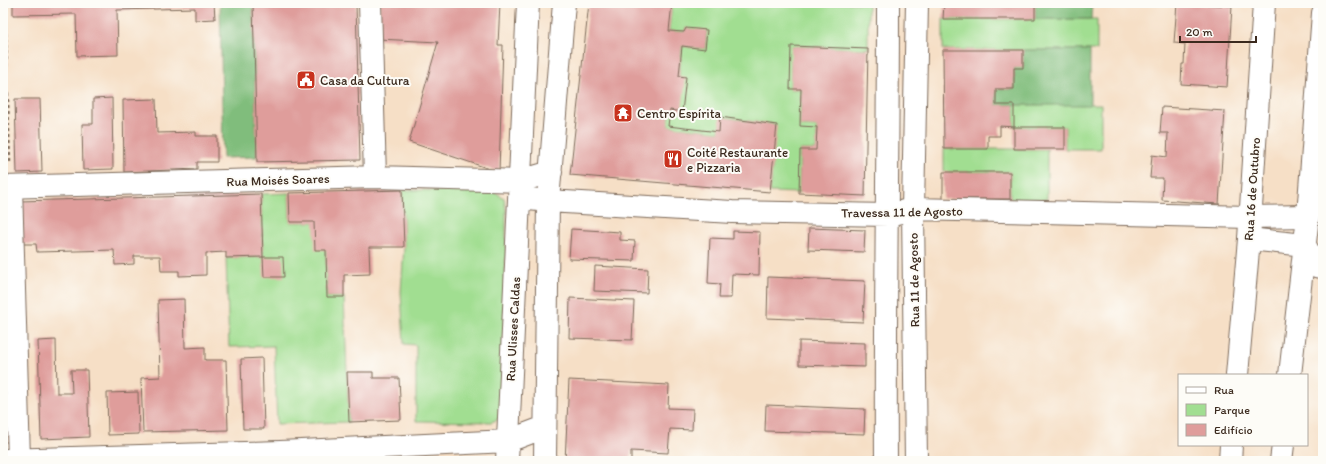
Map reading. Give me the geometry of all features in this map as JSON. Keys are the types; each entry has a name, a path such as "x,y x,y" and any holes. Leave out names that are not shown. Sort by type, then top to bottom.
{"street":[{"path":"370,3 375,177"},
{"name":"Rua Ulisses Caldas","path":"507,451 528,3"},
{"path":"545,461 548,201 564,3"},
{"name":"Rua 11 de Agosto","path":"886,461 888,3"},
{"name":"Rua 11 de Agosto","path":"916,461 913,210 917,3"},
{"name":"Rua 16 de Outubro","path":"1237,374 1249,238 1264,3"},
{"path":"1290,374 1308,216 1323,13"},
{"name":"Rua Moisés Soares","path":"7,187 375,177 520,190 551,172"},
{"path":"7,187 11,460 507,451 545,427"},
{"name":"Travessa 11 de Agosto","path":"520,190 548,201 732,212 888,215 913,210 1250,217 1308,216"},
{"path":"1249,238 1305,245"},
{"path":"1305,245 1316,266 1323,267"},
{"path":"1230,461 1231,446"},
{"path":"1281,461 1283,446"}],"path":[{"path":"5,3 7,187"}],"green space":[{"path":"220,3 253,3 257,157 223,158"},
{"path":"672,3 868,3 868,49 792,46 790,89 801,89 800,126 817,127 816,150 800,150 799,193 770,192 776,125 721,117 719,132 668,126 670,110 682,112 679,76 682,46 705,49 707,31 686,28 684,32 669,31"},
{"path":"1035,3 1092,3 1091,19 1035,19"},
{"path":"943,19 1097,19 1097,50 943,50"},
{"path":"1023,50 1090,50 1090,105 996,105 996,89 1014,89 1014,68 1023,67"},
{"path":"1101,104 1101,149 1065,149 1065,127 1014,127 1014,105"},
{"path":"944,149 1047,149 1047,199 1010,199 1010,172 944,172"},
{"path":"402,190 493,191 504,198 506,210 506,237 502,418 491,422 416,421 416,345 404,344 401,292 404,247"},
{"path":"289,193 290,222 314,222 326,250 327,297 344,297 349,422 277,424 274,346 229,347 226,258 263,257 261,194"}],"building":[{"path":"13,3 214,3 215,19 195,20 195,8 117,10 118,55 77,56 76,14 13,15"},
{"name":"Casa da Cultura","path":"253,3 356,3 360,160 257,162"},
{"path":"380,3 500,3 498,45 503,45 499,172 409,142 438,42 378,39"},
{"path":"589,3 672,3 669,31 684,32 686,28 707,30 705,49 682,46 679,76 686,77 682,112 670,110 668,126 719,132 720,117 777,125 770,192 570,175"},
{"path":"944,3 1035,3 1035,19 943,19"},
{"path":"1177,3 1232,6 1227,87 1181,84 1185,44 1174,43"},
{"path":"791,46 868,49 865,196 799,193 800,150 816,150 817,127 800,126 801,89 790,89"},
{"path":"943,50 1023,50 1023,68 1014,68 1014,89 996,89 996,105 1014,105 1014,127 1000,126 1000,136 988,136 988,149 944,149"},
{"path":"112,98 113,169 83,170 82,124 93,124 93,99"},
{"path":"15,99 40,99 42,172 17,173"},
{"path":"156,99 157,133 196,132 196,136 217,136 217,162 197,162 197,169 124,172 123,100"},
{"path":"1162,107 1225,111 1219,204 1162,200 1163,178 1150,178 1152,155 1167,157 1168,133 1160,133"},
{"path":"1014,127 1065,127 1065,149 1014,149"},
{"path":"943,172 1010,172 1010,199 943,199"},
{"path":"402,190 404,247 369,247 370,274 344,275 344,297 327,297 326,250 315,250 314,222 290,222 289,193"},
{"path":"261,194 263,257 226,258 226,252 206,253 206,275 179,276 179,271 161,271 160,256 134,256 134,264 115,265 114,250 37,252 36,244 21,244 20,201"},
{"path":"809,228 865,230 864,252 808,250"},
{"path":"571,229 620,232 620,240 635,241 634,261 569,259"},
{"path":"733,231 760,232 759,275 732,274 731,298 719,298 720,284 708,283 710,238 733,239"},
{"path":"263,257 283,257 284,277 264,277"},
{"path":"595,266 648,269 647,293 594,291"},
{"path":"768,277 865,281 863,322 767,318"},
{"path":"570,298 634,301 632,340 569,338"},
{"path":"184,299 185,348 205,347 205,360 226,360 228,430 143,432 141,378 160,377 158,300"},
{"path":"3,335 7,335 9,442 3,442"},
{"path":"56,340 57,393 72,393 71,370 87,370 89,437 41,439 38,341"},
{"path":"799,341 865,343 865,367 799,365"},
{"path":"262,358 264,429 243,429 241,359"},
{"path":"347,372 373,372 373,378 399,378 401,420 349,422"},
{"path":"569,380 669,385 668,408 693,409 692,430 670,429 668,453 631,451 631,461 565,461"},
{"path":"138,392 139,434 108,435 107,393"},
{"path":"766,405 865,409 864,434 765,431"}],"place":[{"name":"Casa da Cultura","path":"306,80"},
{"name":"Centro Espírita","path":"623,113"},
{"name":"Coité Restaurante e Pizzaria","path":"673,159"}]}
